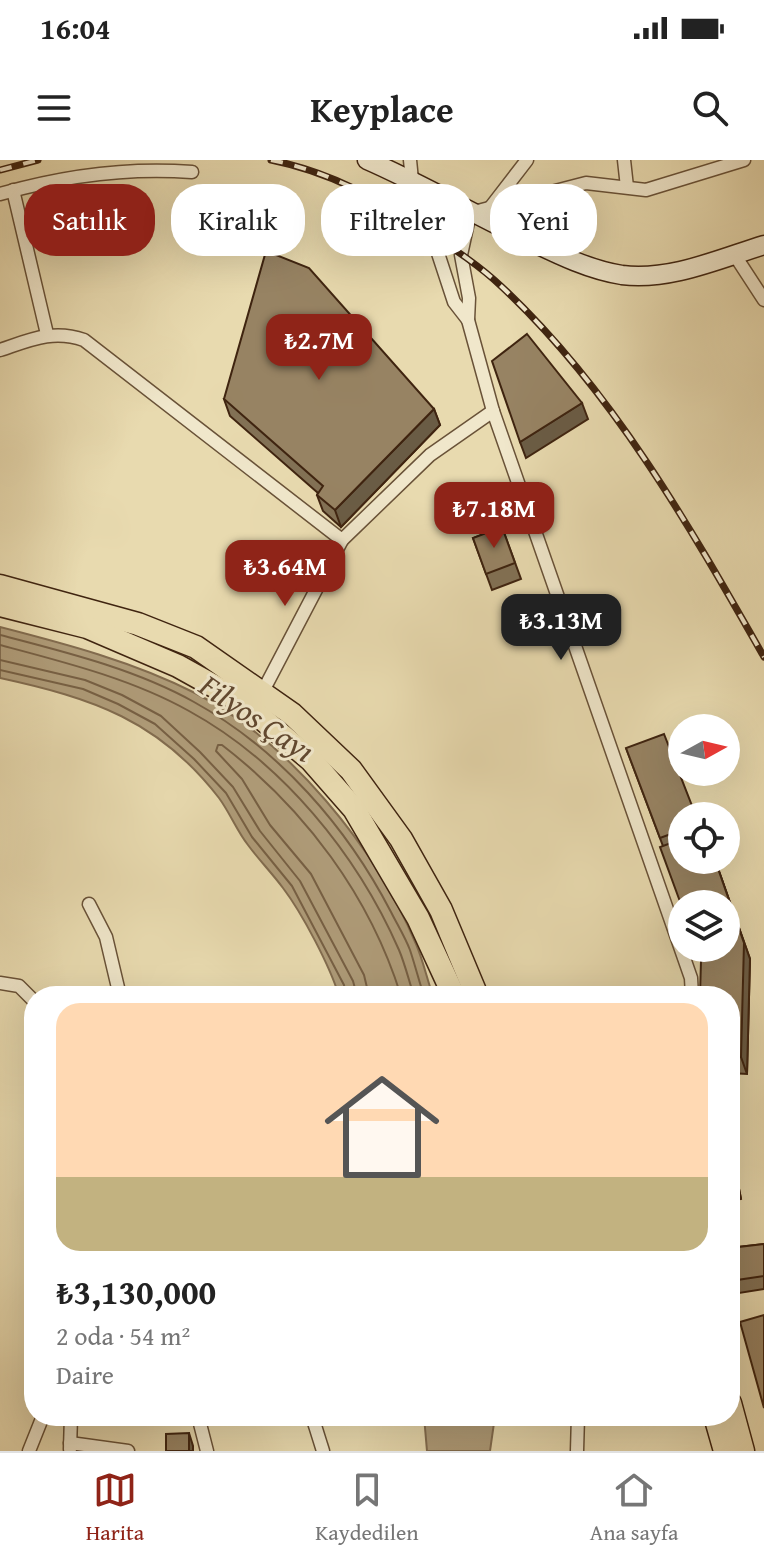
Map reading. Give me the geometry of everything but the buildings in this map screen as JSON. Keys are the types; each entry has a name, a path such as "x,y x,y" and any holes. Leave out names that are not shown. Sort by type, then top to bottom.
{"highway":[{"path":"0,586 138,624 196,647 292,714 351,770 401,839 441,910 473,986"},
{"path":"0,605 87,627 178,666 241,701 299,750 354,809 418,918 449,986"},
{"path":"718,1426 725,1451"},
{"path":"736,1426 743,1451"}],"main road":[{"path":"367,160 418,184"},
{"path":"474,215 575,262 622,275 673,273 764,245"}],"street":[{"path":"410,160 412,180"},
{"path":"508,184 527,160"},
{"path":"624,160 627,187"},
{"path":"597,184 646,190 744,160"},
{"path":"0,194 112,172 192,172"},
{"path":"13,190 47,334"},
{"path":"474,212 490,208"},
{"path":"734,254 764,300"},
{"path":"439,256 454,302 468,320"},
{"path":"461,256 469,298 468,320 493,411 654,867 691,986"},
{"path":"0,350 47,334 84,340 342,540"},
{"path":"262,693 342,540 430,455 493,411"},
{"path":"89,904 106,937 118,986"},
{"path":"0,983 19,986 24,991"},
{"path":"29,1451 39,1426"},
{"path":"71,1426 70,1447 128,1451"},
{"path":"201,1426 207,1451"},
{"path":"315,1426 323,1451"},
{"path":"577,1451 578,1426"}],"water":[{"path":"0,627 148,672 195,693 230,714 296,768 353,835 399,908 421,956 430,986 336,986 307,925 279,882 244,840 219,798 196,771 148,731 122,716 65,694 0,678"},
{"path":"425,1426 494,1426 490,1451 427,1451"}],"railway":[{"path":"0,170 38,160"},
{"path":"271,160 332,179 406,218 484,271 542,327 579,370 647,462 764,657"}],"water label":[{"name":"Filyos Çayı","path":"257,718"}]}
